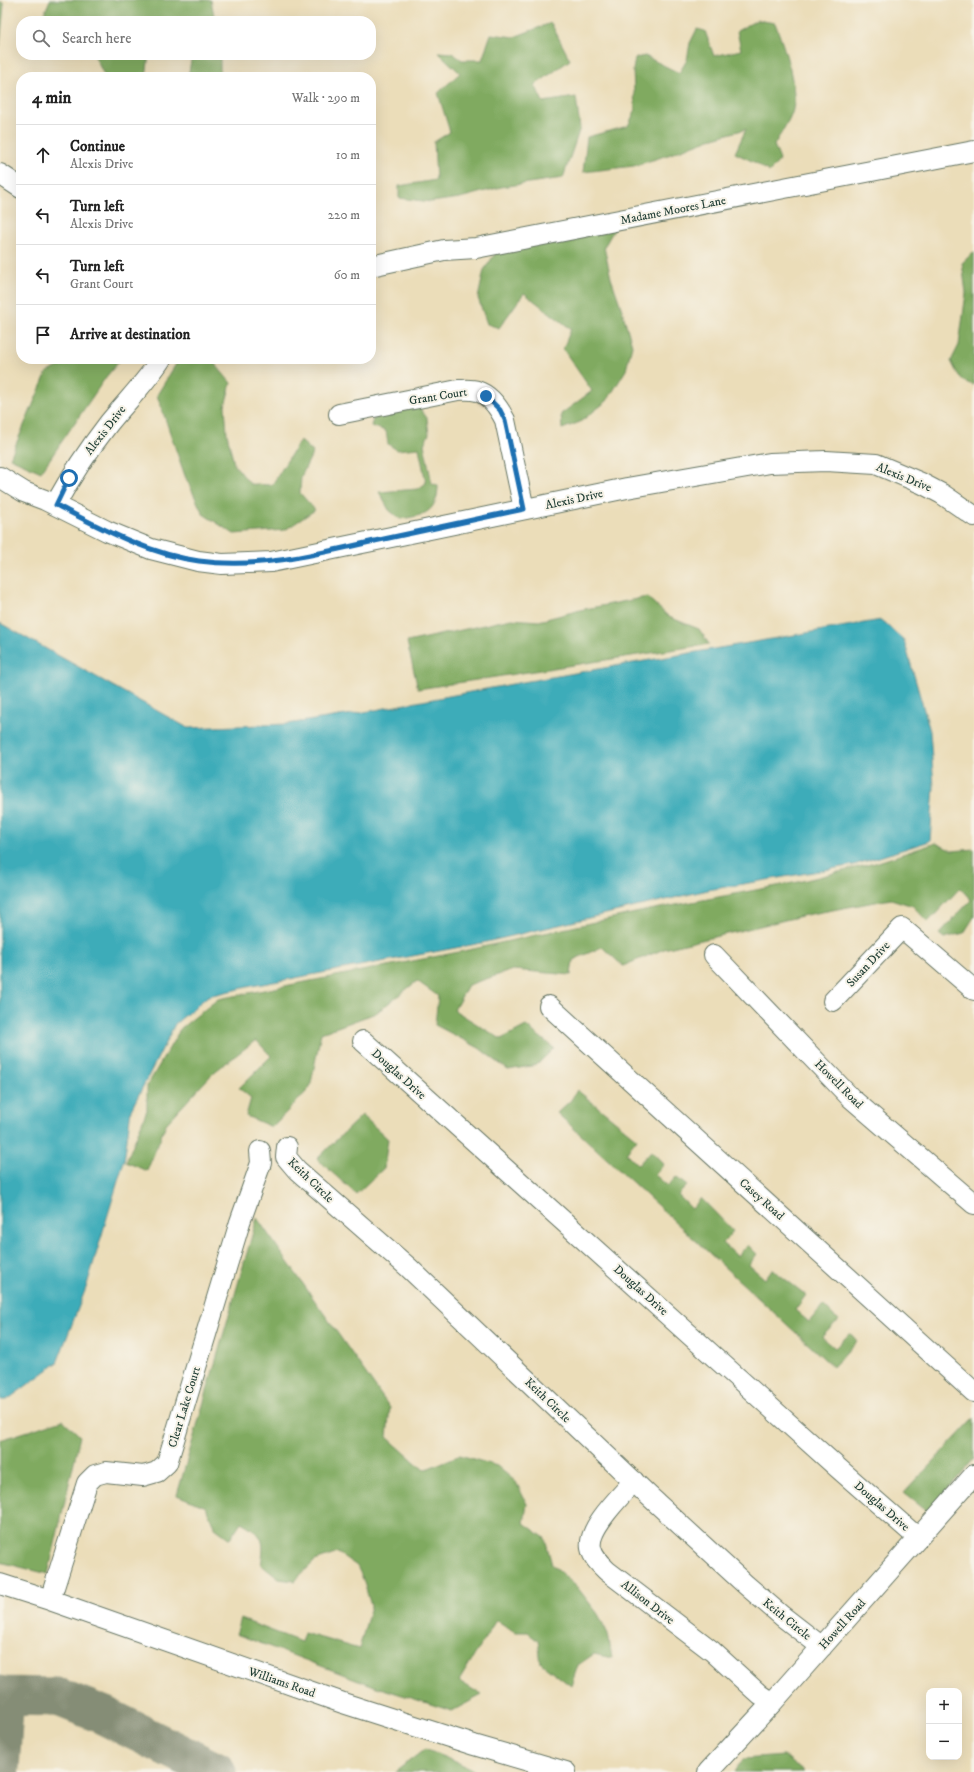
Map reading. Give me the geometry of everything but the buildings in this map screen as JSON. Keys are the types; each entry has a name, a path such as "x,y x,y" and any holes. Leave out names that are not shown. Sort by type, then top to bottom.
{"street":[{"name":"Madame Moores Lane","path":"376,265 444,250 476,248 974,151"},
{"path":"0,174 16,185"},
{"name":"Alexis Drive","path":"56,505 82,459 109,424 147,381 159,364"},
{"name":"Grant Court","path":"339,414 458,390 476,390 494,402 505,420 524,509"},
{"name":"Alexis Drive","path":"0,477 24,492 56,505 107,531 151,549 198,561 222,564 272,562 627,488 770,463 826,461 876,464 922,483 942,494 974,516"},
{"name":"Susan Drive","path":"833,1001 902,928 974,990"},
{"name":"Howell Road","path":"714,955 851,1098 974,1204"},
{"name":"Casey Road","path":"549,1006 974,1392"},
{"name":"Douglas Drive","path":"363,1042 918,1538"},
{"name":"Keith Circle","path":"287,1147 286,1157 297,1170 408,1267 634,1481 776,1611 822,1647"},
{"name":"Clear Lake Court","path":"50,1600 87,1483 95,1475 106,1472 143,1476 157,1472 167,1463 240,1222 261,1163 260,1151"},
{"name":"Howell Road","path":"708,1772 822,1647 974,1475"},
{"name":"Allison Drive","path":"634,1481 595,1527 591,1547 595,1559 607,1570 712,1651 760,1695 772,1702"},
{"name":"Williams Road","path":"0,1584 50,1600 344,1703 474,1745 566,1772"}],"green space":[{"path":"50,0 211,0 214,16 43,16"},
{"path":"0,1 4,4 0,46"},
{"path":"757,20 775,23 790,68 794,93 792,113 774,145 780,160 769,172 758,164 735,153 746,129 710,139 634,166 583,172 587,137 628,126 635,111 633,70 635,58 645,56 679,73 687,60 690,43 697,29 705,31 714,56 741,50 737,31"},
{"path":"551,23 570,60 535,85 543,102 576,97 580,128 563,178 501,187 460,198 431,202 399,198 399,186 436,180 434,142 450,132 438,93 460,73 438,52 452,53 462,60 482,60 491,34 514,37"},
{"path":"96,60 148,60 147,72 102,72"},
{"path":"191,60 220,60 220,72 189,72"},
{"path":"615,228 604,247 611,278 632,345 626,370 607,401 580,422 562,429 561,414 592,391 563,349 571,329 524,293 499,328 487,324 478,298 484,270 497,251"},
{"path":"974,252 974,385 965,382 962,379 951,361 959,345 966,293 962,263"},
{"path":"65,364 117,364 106,377 41,472 10,458 47,372"},
{"path":"176,364 215,364 231,383 225,406 227,434 234,464 250,484 272,485 300,440 313,452 301,477 300,493 315,510 285,530 234,534 203,514 185,476 157,395"},
{"path":"418,406 427,418 429,434 424,444 432,484 438,485 437,494 432,507 428,511 416,516 400,519 389,510 379,492 418,489 426,483 419,448 397,450 388,444 386,431 371,426 373,419"},
{"path":"647,597 669,617 699,629 709,644 418,689 407,642 511,619 539,621 580,610"},
{"path":"936,843 952,851 974,849 974,917 964,933 944,938 939,934 971,900 960,888 928,922 913,906 891,899 806,915 664,949 623,966 602,947 573,960 571,975 513,970 468,985 454,1010 501,1039 526,1026 554,1048 537,1065 508,1070 479,1048 435,1025 438,996 417,981 376,1013 321,1033 310,1088 272,1127 246,1116 251,1098 239,1088 271,1056 256,1040 213,1073 166,1124 147,1171 126,1162 147,1110 147,1086 181,1028 218,999 464,951 644,911 798,882 875,863"},
{"path":"577,1090 637,1139 626,1153 638,1165 651,1151 664,1164 655,1175 668,1186 676,1177 687,1186 678,1195 692,1209 701,1198 733,1231 723,1243 737,1256 748,1245 757,1254 749,1265 765,1279 772,1269 806,1295 795,1310 809,1322 823,1305 838,1320 822,1337 835,1348 850,1333 857,1341 833,1367 557,1113 571,1100"},
{"path":"362,1115 388,1139 384,1168 356,1194 317,1159"},
{"path":"257,1218 390,1408 387,1437 424,1470 460,1455 497,1466 516,1482 527,1504 524,1523 545,1538 552,1565 577,1587 598,1614 608,1634 612,1658 594,1654 578,1665 571,1686 541,1663 538,1640 528,1632 515,1632 496,1620 459,1681 482,1695 452,1711 377,1687 236,1634 241,1619 301,1642 304,1633 359,1649 371,1606 363,1579 357,1566 338,1553 315,1561 294,1581 279,1579 261,1565 263,1550 261,1539 254,1531 241,1522 230,1539 215,1528 206,1507 177,1495"},
{"path":"974,1418 974,1459 928,1512 904,1493"},
{"path":"63,1420 80,1436 48,1574 0,1562 0,1440"},
{"path":"425,1749 470,1768 476,1772 395,1772"},
{"path":"784,1756 805,1772 735,1772 743,1759"}],"water":[{"path":"881,620 904,640 930,731 934,787 930,841 854,865 708,890 482,943 252,986 208,996 175,1024 131,1110 124,1161 86,1288 57,1363 7,1400 0,1400 0,623 188,728 287,724 359,713 523,682"}],"taxiway":[{"path":"0,1695 5,1696 0,1769"},
{"path":"5,1696 58,1697 103,1715 217,1772"}],"route":[{"path":"69,478 56,505 107,531 151,549 174,556 222,564 246,564 272,562 344,548 524,509 505,420 494,402 486,396"}]}
